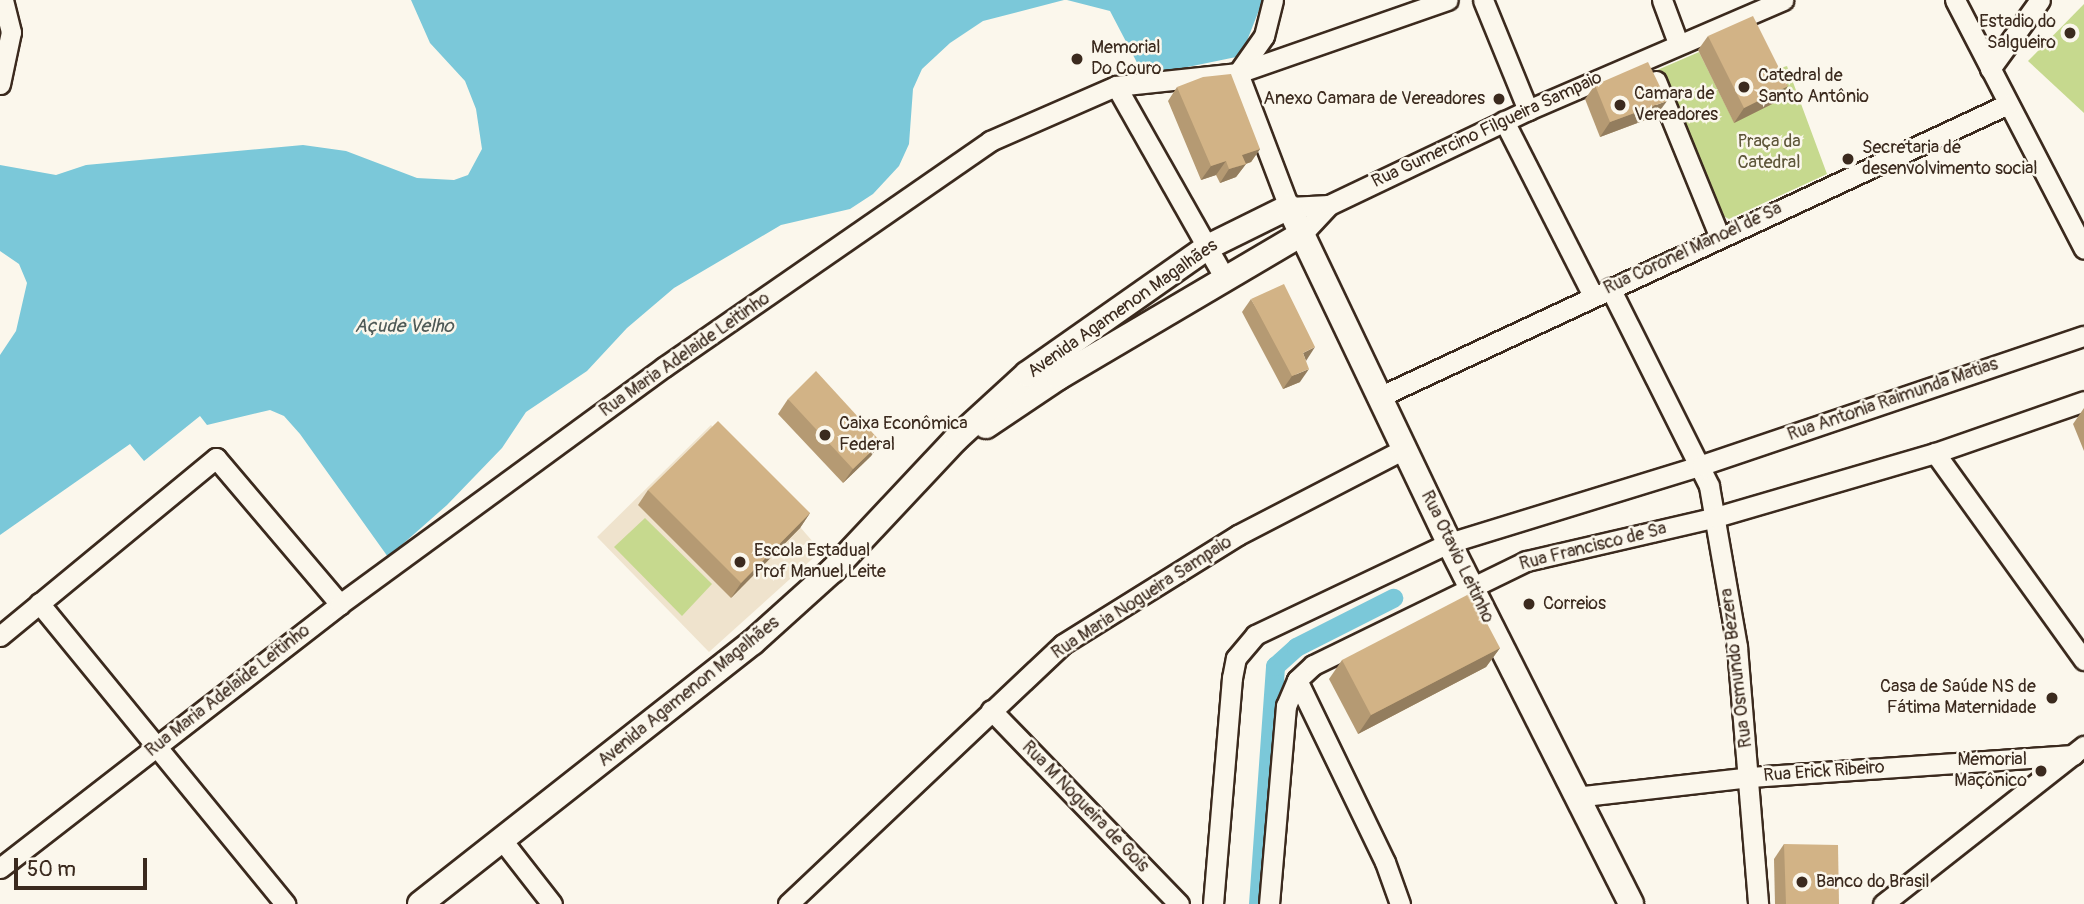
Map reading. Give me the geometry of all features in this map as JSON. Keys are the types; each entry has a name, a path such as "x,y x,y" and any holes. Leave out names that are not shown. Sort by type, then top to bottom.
{"main road":[{"name":"Rua Otavio Leitinho","path":"1289,207 1449,543 1631,904"},
{"name":"Avenida Agamenon Magalhães","path":"420,904 753,642 833,570 939,457 1010,389 1086,331 1208,247 1289,207"},
{"name":"Avenida Agamenon Magalhães","path":"939,457 1098,354 1302,234"},
{"path":"1147,288 1166,314"},
{"path":"1086,331 1098,354"}],"street":[{"path":"0,84 11,32 3,0"},
{"path":"1273,0 1264,36 1238,73 1289,207"},
{"name":"Rua Maria Adelaide Leitinho","path":"0,868 340,604 664,367 764,301 958,160 1026,124 1116,86 1238,73 1448,0"},
{"path":"1483,0 1528,110"},
{"path":"1662,0 1678,43"},
{"name":"Rua Gumercino Filgueira Sampaio","path":"1302,234 1329,205 1528,110 1678,43 1783,0"},
{"path":"1955,0 2084,249"},
{"path":"1990,69 2040,0"},
{"path":"1646,57 1719,235"},
{"path":"1116,86 1225,279"},
{"name":"Rua Coronel Manoel de Sa","path":"1379,397 1719,235 2008,104"},
{"name":"Rua Osmundo Bezera","path":"1504,121 1702,465 1716,517 1737,647 1750,777 1758,904"},
{"name":"Rua Gumercino Filgueira Sampaio","path":"1289,207 1329,205"},
{"name":"Rua Antonia Raimunda Matias","path":"1213,904 1232,678 1243,646 1255,635 1449,543 1702,465 2084,336"},
{"name":"Rua Francisco de Sa","path":"1297,680 1313,665 1470,585 1554,553 1716,517 1935,453 2084,401"},
{"name":"Rua Maria Nogueira Sampaio","path":"788,904 1063,644 1238,535 1404,449"},
{"path":"1935,453 2084,660"},
{"path":"0,636 216,458 340,604"},
{"path":"39,603 285,904"},
{"path":"1269,904 1286,706 1297,680"},
{"path":"1297,680 1385,862 1400,904"},
{"name":"Rua M Nogueira de Gois","path":"991,710 1173,903"},
{"path":"1883,904 2079,751"},
{"name":"Rua Erick Ribeiro","path":"1575,797 1750,777 2079,751"},
{"path":"502,841 552,904"}],"shaded area":[{"path":"711,425 821,551 709,652 597,537"}],"green space":[{"name":"Estadio do Salgueiro","path":"2084,4 2084,113 2028,61"},
{"name":"Praça da Catedral","path":"1699,52 1734,122 1764,73 1787,66 1827,174 1729,219 1717,213 1655,71"},
{"path":"645,518 712,584 682,616 614,547"}],"water":[{"name":"Açude Velho","path":"411,0 1064,0 983,21 950,43 922,69 913,89 909,144 899,166 873,194 850,209 781,225 674,288 627,328 587,371 526,412 502,448 447,505 388,557 300,434 284,416 270,410 207,425 200,416 144,461 130,444 0,535 0,355 16,331 27,283 19,264 0,251 0,165 56,175 86,165 303,145 346,151 417,178 454,180 468,175 482,149 476,109 465,81 430,43"},
{"path":"1067,0 1263,0 1241,56 1144,76 1110,11"}],"building":[{"name":"Catedral de Santo Antônio","path":"1753,16 1788,86 1744,108 1708,36"},
{"path":"1648,62 1667,101 1610,122 1595,85"},
{"path":"1231,74 1260,149 1242,155 1246,164 1229,169 1226,161 1211,166 1177,87 1203,77"},
{"path":"1284,284 1315,347 1303,353 1309,369 1292,376 1251,299"},
{"path":"816,371 881,442 853,469 788,399"},
{"path":"718,421 810,513 741,583 648,490"},
{"path":"1471,593 1500,648 1371,715 1342,660"},
{"name":"Banco do Brasil","path":"1784,844 1838,845 1839,904 1786,904"}],"waterway":[{"path":"1258,904 1275,666 1296,647 1393,598"}],"place":[{"name":"Estadio do Salgueiro","path":"2070,33"},
{"name":"Memorial Do Couro","path":"1077,59"},
{"name":"Catedral de Santo Antônio","path":"1744,87"},
{"name":"Anexo Camara de Vereadores","path":"1499,99"},
{"name":"Camara de Vereadores","path":"1620,105"},
{"name":"Secretaria de desenvolvimento social","path":"1848,159"},
{"name":"Caixa Econômica Federal","path":"825,435"},
{"name":"Escola Estadual Prof Manuel Leite","path":"740,562"},
{"name":"Correios","path":"1529,604"},
{"name":"Casa de Saúde NS de Fátima Maternidade","path":"2052,698"},
{"name":"Memorial Maçônico","path":"2041,771"},
{"name":"Banco do Brasil","path":"1802,882"}]}
